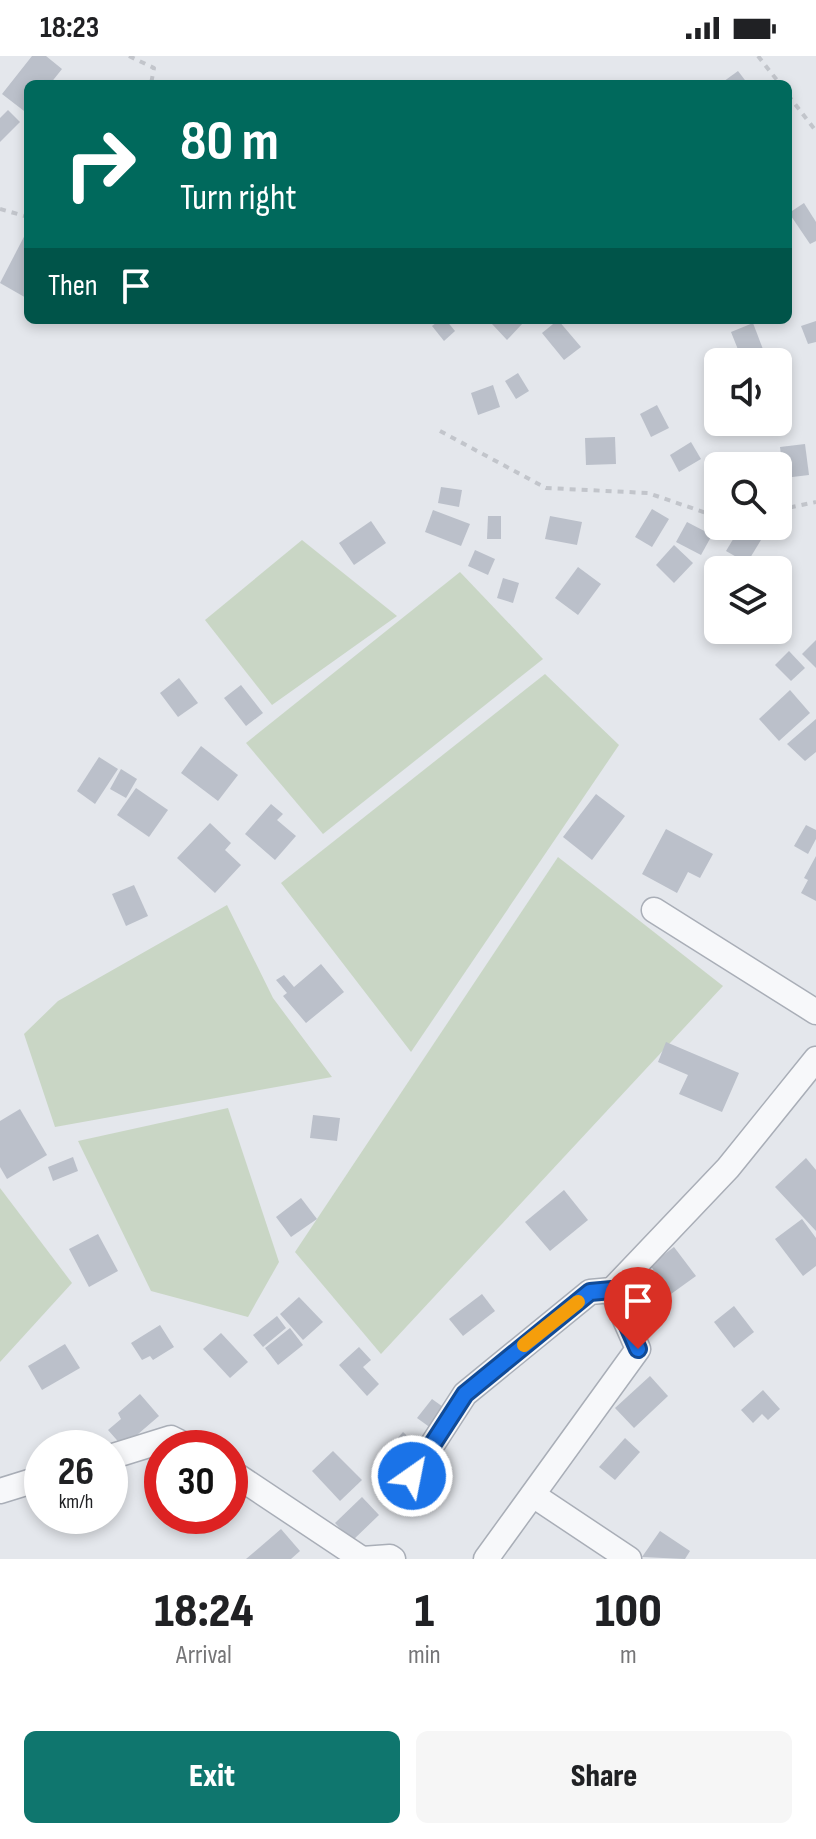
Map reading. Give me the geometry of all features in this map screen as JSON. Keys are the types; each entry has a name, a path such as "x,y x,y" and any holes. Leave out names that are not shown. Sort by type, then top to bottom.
{"street":[{"path":"654,910 816,1012"},
{"path":"412,1476 465,1394 590,1292 612,1290 728,1168 816,1059"},
{"path":"486,1559 638,1349 612,1290"},
{"path":"248,1483 362,1559 393,1559"},
{"path":"0,1491 24,1484"},
{"path":"533,1495 629,1559"}],"path":[{"path":"129,56 154,68 152,80"},
{"path":"758,56 777,80"},
{"path":"792,100 816,131"},
{"path":"0,209 24,216"},
{"path":"440,431 546,488 648,493 704,512"},
{"path":"792,507 816,502"}],"green space":[{"path":"302,540 397,616 272,705 205,620"},
{"path":"460,572 543,659 323,834 246,743"},
{"path":"545,674 619,745 411,1052 281,883"},
{"path":"558,857 723,986 381,1354 295,1252"},
{"path":"227,905 273,998 332,1077 55,1127 24,1034 58,1001"},
{"path":"228,1108 279,1262 248,1317 151,1291 78,1141"},
{"path":"0,1188 72,1283 0,1362"}],"building":[{"path":"32,56 46,56 62,69 53,80 24,80 24,111 2,94"},
{"path":"738,71 745,80 726,80"},
{"path":"8,110 20,122 0,142 0,118"},
{"path":"804,203 816,222 816,241 810,244 792,217 792,211"},
{"path":"24,237 24,297 0,283"},
{"path":"816,321 816,342 808,344 801,326"},
{"path":"449,324 455,331 444,341 432,326"},
{"path":"492,324 522,324 507,340"},
{"path":"553,324 561,324 581,347 564,360 542,333"},
{"path":"753,324 762,348 737,348 731,332"},
{"path":"518,373 529,391 516,399 505,381"},
{"path":"493,385 500,407 478,415 471,393"},
{"path":"657,405 669,428 651,437 640,414"},
{"path":"615,437 616,464 586,465 585,438"},
{"path":"691,442 701,459 679,472 670,455"},
{"path":"805,444 809,475 792,477 792,452 781,452 780,447"},
{"path":"441,487 462,490 459,507 438,503"},
{"path":"652,509 669,519 652,547 635,537"},
{"path":"433,510 470,524 461,546 425,532"},
{"path":"488,516 501,516 501,539 487,539"},
{"path":"550,516 582,522 577,545 545,539"},
{"path":"371,521 386,543 354,565 339,543"},
{"path":"687,522 704,531 704,540 709,540 701,555 676,542"},
{"path":"733,540 761,540 751,556 735,556 726,551"},
{"path":"674,545 693,563 674,583 656,565"},
{"path":"475,550 495,559 488,575 468,566"},
{"path":"578,567 601,584 578,615 555,598"},
{"path":"503,578 519,583 513,603 497,598"},
{"path":"816,640 816,668 802,654"},
{"path":"789,651 805,668 791,681 775,665"},
{"path":"179,678 198,703 178,717 160,693"},
{"path":"241,685 263,713 246,726 224,698"},
{"path":"790,690 810,713 779,741 759,719"},
{"path":"816,719 816,752 805,761 787,744"},
{"path":"201,746 238,775 218,801 181,773"},
{"path":"99,757 118,769 95,804 77,791"},
{"path":"121,769 137,779 126,798 110,789"},
{"path":"136,788 168,810 149,837 117,815"},
{"path":"596,794 625,816 592,860 563,837"},
{"path":"271,804 283,814 277,820 296,836 275,860 245,834"},
{"path":"210,823 231,843 225,850 241,865 215,893 177,858"},
{"path":"806,825 816,830 816,839 808,854 794,846"},
{"path":"666,829 713,854 700,878 688,872 677,893 642,874"},
{"path":"816,856 816,901 801,893 808,880 804,878"},
{"path":"134,885 148,916 126,926 112,894"},
{"path":"321,964 344,992 306,1023 283,996 287,993 276,980 284,975 294,987"},
{"path":"666,1042 739,1073 722,1112 679,1094 688,1075 658,1062"},
{"path":"20,1109 47,1155 7,1179 0,1167 0,1121"},
{"path":"313,1115 340,1118 337,1141 310,1138"},
{"path":"73,1157 78,1171 53,1181 48,1167"},
{"path":"806,1158 816,1170 816,1231 775,1187"},
{"path":"564,1190 588,1220 550,1251 525,1222"},
{"path":"301,1198 317,1219 291,1237 276,1217"},
{"path":"802,1219 816,1238 816,1266 803,1276 775,1239"},
{"path":"98,1234 118,1271 89,1287 69,1249"},
{"path":"674,1247 696,1276 671,1294 650,1265"},
{"path":"482,1294 495,1311 463,1336 449,1319"},
{"path":"299,1297 323,1322 303,1340 280,1314"},
{"path":"734,1306 754,1332 734,1348 714,1322"},
{"path":"277,1316 286,1328 263,1347 253,1335"},
{"path":"160,1325 174,1347 153,1360 150,1356 142,1360 131,1343"},
{"path":"290,1328 303,1345 278,1365 265,1348"},
{"path":"221,1333 248,1362 230,1378 203,1349"},
{"path":"65,1344 80,1368 42,1390 28,1366"},
{"path":"359,1347 371,1360 363,1367 379,1384 367,1396 339,1365"},
{"path":"650,1376 668,1396 634,1428 615,1408"},
{"path":"763,1390 780,1409 768,1420 762,1414 753,1423 741,1410"},
{"path":"140,1394 159,1416 128,1443 128,1430 108,1430 121,1419 118,1413"},
{"path":"432,1399 450,1412 435,1431 417,1418"},
{"path":"403,1432 420,1448 398,1474 380,1459"},
{"path":"625,1438 640,1452 615,1480 599,1467"},
{"path":"333,1451 362,1480 340,1501 312,1471"},
{"path":"362,1497 379,1515 352,1541 335,1523"},
{"path":"281,1529 300,1551 291,1559 246,1559"},
{"path":"660,1531 690,1551 685,1559 642,1557"}],"slow traffic":[{"path":"524,1345 578,1302"}],"route":[{"path":"412,1476 465,1394 590,1292 612,1290 638,1349"}]}
